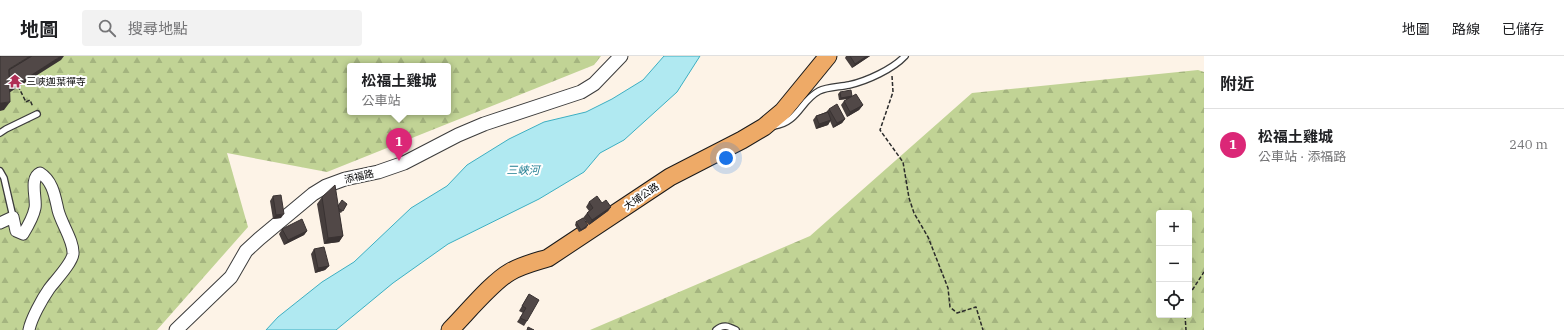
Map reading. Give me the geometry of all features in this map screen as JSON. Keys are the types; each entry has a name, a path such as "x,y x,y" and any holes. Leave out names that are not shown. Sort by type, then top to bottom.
{"main road":[{"name":"大埔公路","path":"450,330 493,286 509,272 548,258 670,176 742,140 764,127 782,111 828,56"}],"street":[{"name":"添福路","path":"176,330 231,277 246,251 259,238 313,194 326,186 345,179 378,172 404,163 458,135 484,124 581,92 594,84 621,56"},
{"path":"0,223 13,217 16,231 23,234 33,216 36,207 35,179 40,173 45,176 55,195 58,212 72,246 73,254 71,260 48,291 29,330"}],"lane":[{"path":"764,127 787,122 821,90 857,83 891,68 905,56"},
{"path":"0,133 37,114"},
{"path":"0,171 4,178 13,217"},
{"path":"716,330 720,326 725,326 736,330"}],"path":[{"path":"891,68 894,92 880,130 903,162 909,198 914,213 928,237 948,288 950,306 957,312 976,307 983,330"},
{"path":"18,86 26,102 30,100 37,114"},
{"path":"1192,290 1204,272"},
{"path":"1185,318 1186,330"}],"green space":[{"path":"0,56 601,56 594,65 327,172 227,153 248,227 157,330 0,330"},
{"path":"1198,70 1204,72 1204,330 590,330 810,236 972,93"}],"water":[{"name":"三峽河","path":"664,56 700,56 677,92 624,140 600,153 584,172 539,199 448,244 393,283 336,330 266,330 278,317 322,282 354,262 411,208 447,186 467,165 509,139 544,122 586,112 612,99 643,80"}],"building":[{"path":"30,56 9,69 10,102 0,103 0,57"},
{"path":"32,56 61,56 10,89 9,70"},
{"path":"850,56 867,56 855,64"},
{"path":"851,90 852,96 841,98 840,92"},
{"path":"856,94 863,105 850,112 844,101"},
{"path":"837,104 845,119 837,123 829,109"},
{"path":"828,112 831,120 819,124 816,116"},
{"path":"335,185 343,236 328,238 322,197"},
{"path":"281,195 284,214 276,215 273,196"},
{"path":"597,196 602,203 606,200 611,207 592,220 587,213 593,208 589,202"},
{"path":"342,200 347,204 343,211 339,209 338,206"},
{"path":"583,218 588,225 581,230 576,222"},
{"path":"302,219 307,231 288,240 282,229"},
{"path":"324,247 329,266 318,268 314,249"},
{"path":"529,294 539,300 527,321 520,318 526,308 522,306"},
{"path":"528,327 534,330 527,330"}],"place":[{"name":"三峽迦葉禪寺","path":"15,81"},
{"name":"松福土雞城","path":"399,161"}]}
